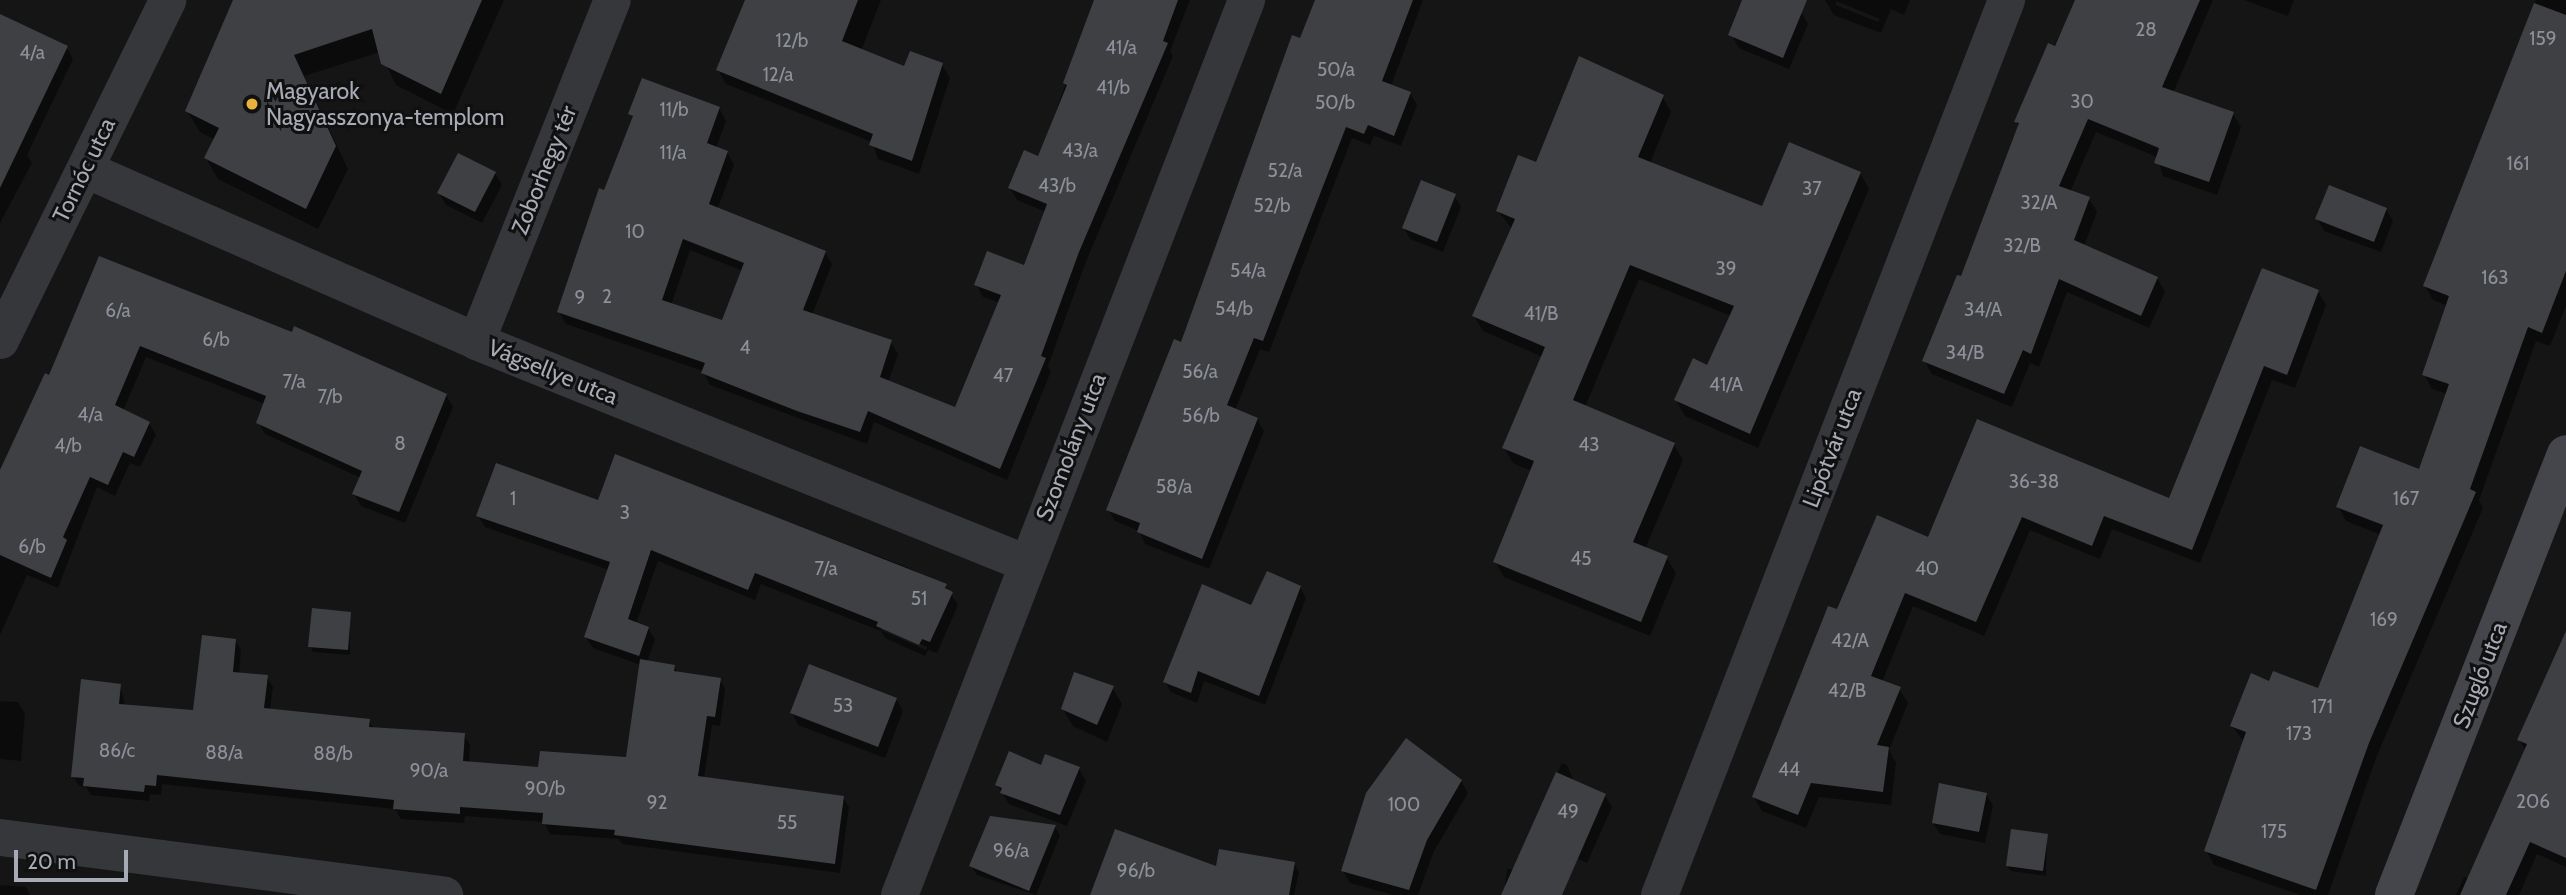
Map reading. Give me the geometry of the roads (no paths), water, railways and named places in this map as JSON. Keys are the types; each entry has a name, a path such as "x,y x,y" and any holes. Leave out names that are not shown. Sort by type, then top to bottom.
{"street":[{"name":"Tornóc utca","path":"0,340 167,0"},
{"name":"Zoborhegy tér","path":"476,341 612,0"},
{"name":"Szomolány utca","path":"899,895 1246,0"},
{"name":"Lipótvár utca","path":"1659,895 2006,0"},
{"name":"Vágsellye utca","path":"85,169 476,341 1026,564"},
{"name":"Szugló utca","path":"2394,895 2566,454"},
{"path":"0,837 444,895"}],"place":[{"name":"Magyarok Nagyasszonya-templom","path":"252,104"}]}
